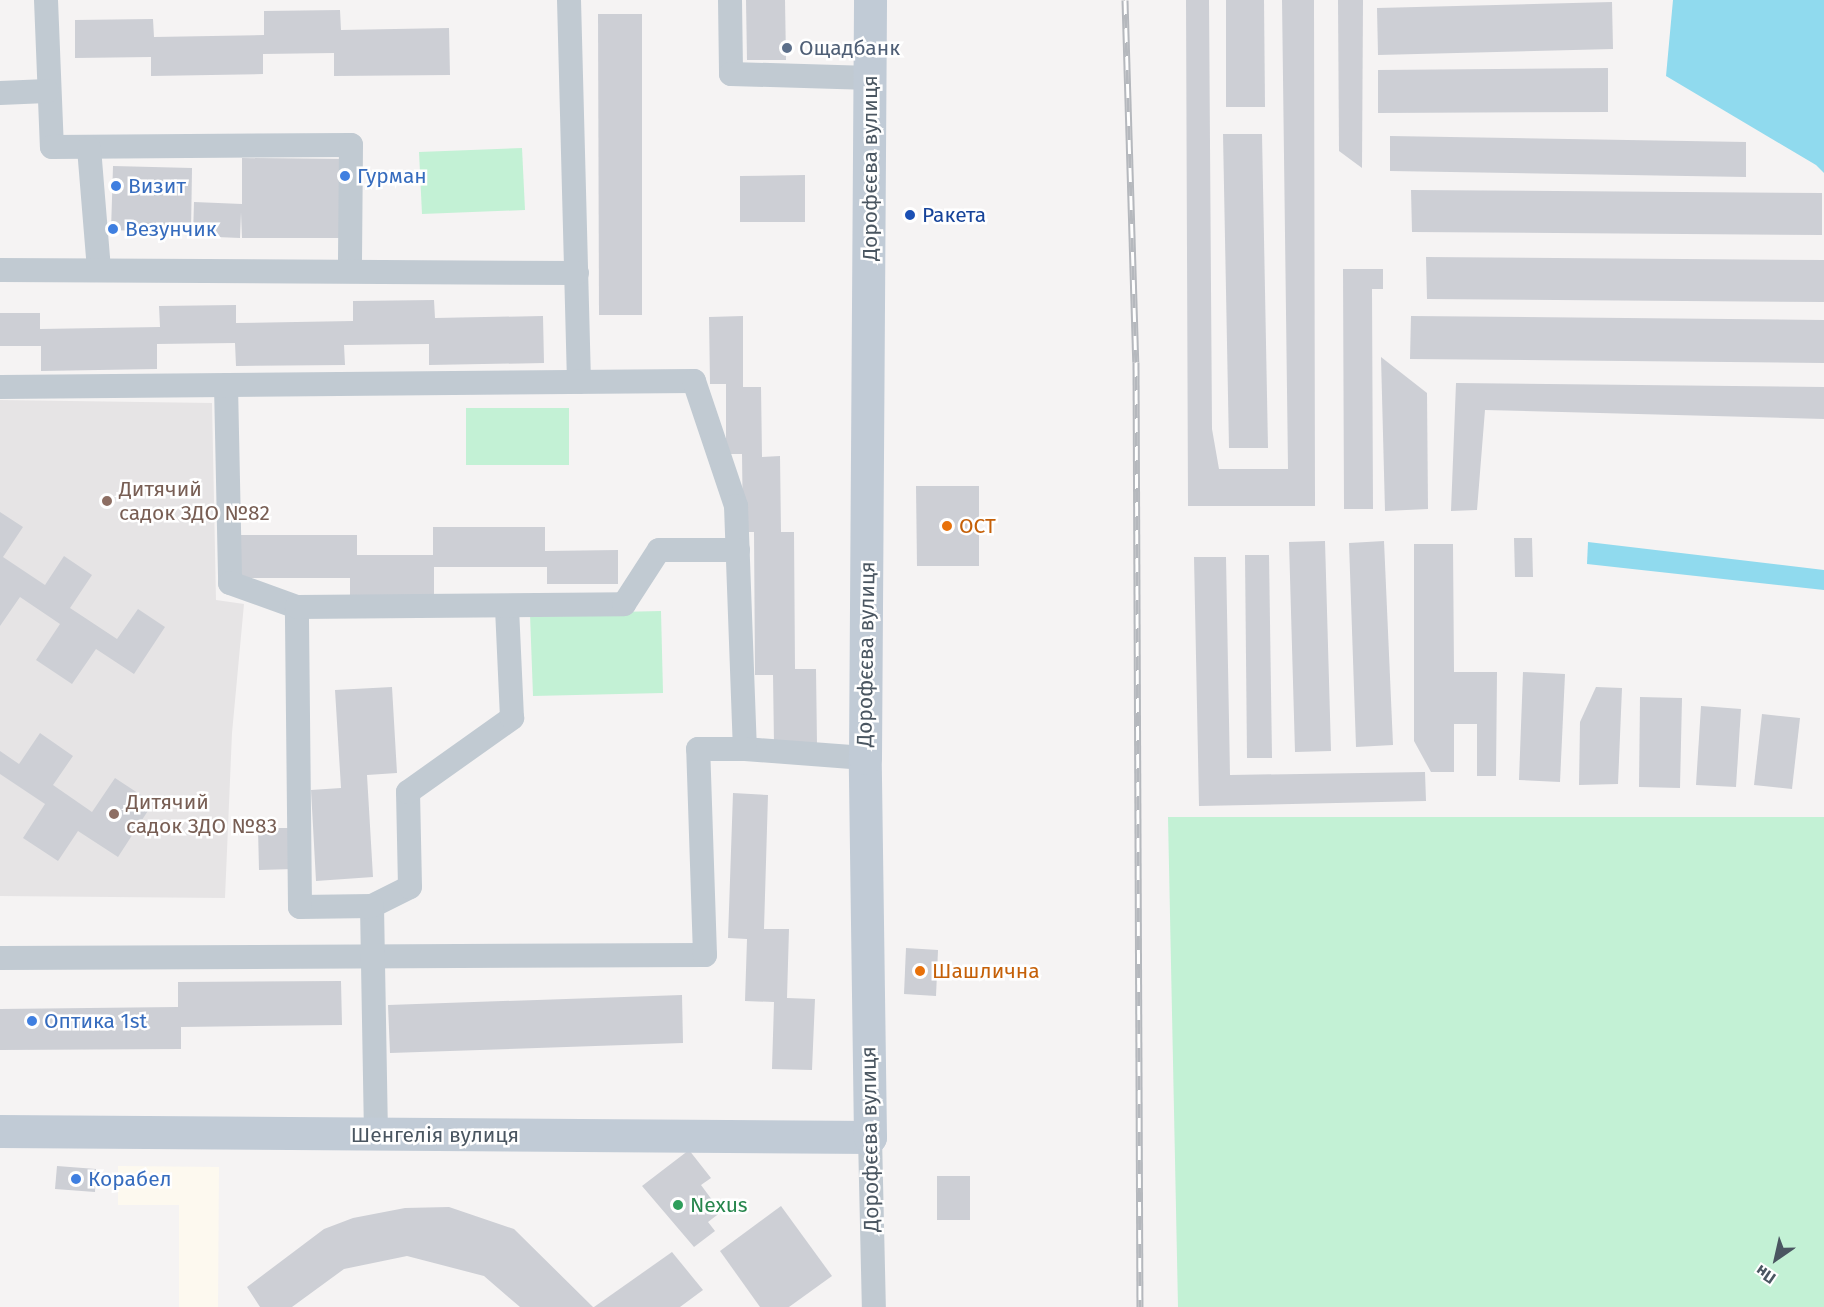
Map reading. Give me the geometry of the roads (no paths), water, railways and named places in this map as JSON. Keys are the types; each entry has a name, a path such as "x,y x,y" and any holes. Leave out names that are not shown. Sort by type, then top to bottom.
{"street":[{"path":"46,0 47,91 52,147 351,145 350,271"},
{"path":"569,0 579,382"},
{"path":"730,0 731,74 871,78"},
{"name":"Дорофєєва вулиця","path":"870,0 865,758 874,1307"},
{"path":"0,93 47,91"},
{"path":"89,148 99,269"},
{"path":"0,270 577,273"},
{"path":"0,387 694,381 736,506 745,749"},
{"path":"226,385 230,583 297,607 624,604 659,550 738,550"},
{"path":"297,607 300,907 372,906 410,887 408,792 512,718 507,606"},
{"path":"0,958 705,955 698,749 745,749 865,758"},
{"path":"372,906 371,957 376,1135"},
{"name":"Шенгелія вулиця","path":"0,1131 870,1137"}],"water":[{"path":"1673,0 1824,0 1824,173 1816,165 1666,76"},
{"path":"1588,542 1824,570 1824,590 1587,564"}],"railway":[{"path":"1125,0 1136,362 1140,1307"}],"place":[{"name":"Ощадбанк","path":"787,48"},
{"name":"Гурман","path":"345,176"},
{"name":"Визит","path":"116,186"},
{"name":"Ракета","path":"910,215"},
{"name":"Везунчик","path":"113,229"},
{"name":"Дитячий садок ЗДО №82","path":"107,501"},
{"name":"ОСТ","path":"947,526"},
{"name":"Дитячий садок ЗДО №83","path":"114,814"},
{"name":"Шашлична","path":"920,971"},
{"name":"Оптика 1st","path":"32,1021"},
{"name":"Корабел","path":"76,1179"},
{"name":"Nexus","path":"678,1205"}]}
